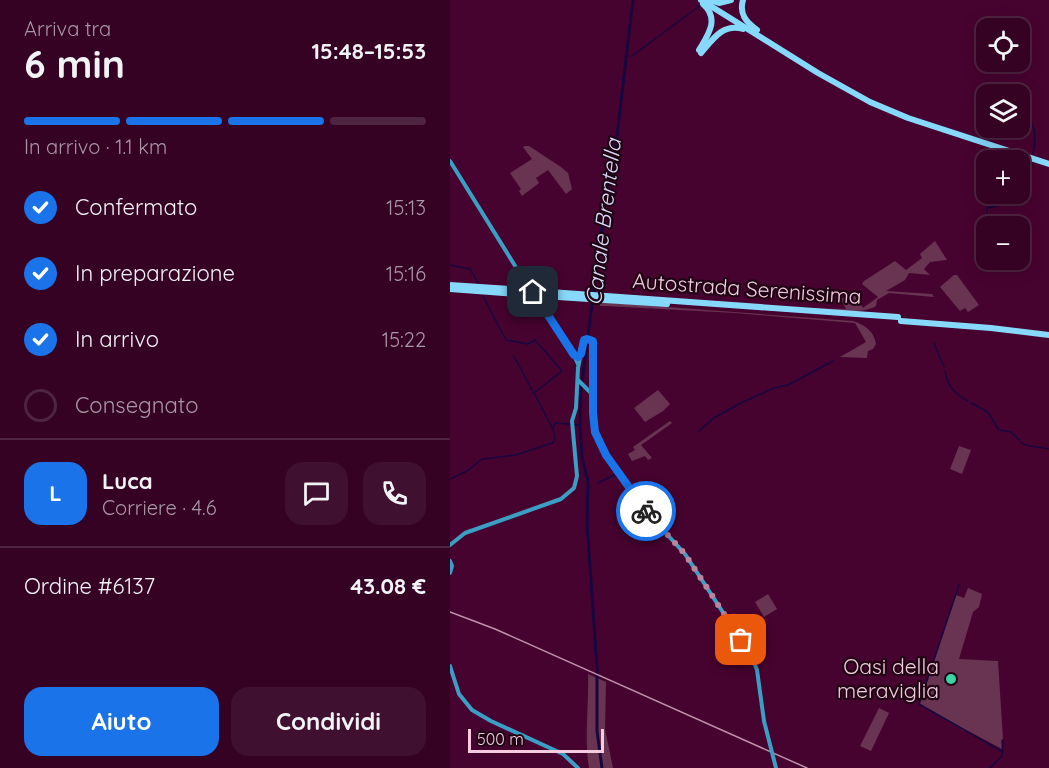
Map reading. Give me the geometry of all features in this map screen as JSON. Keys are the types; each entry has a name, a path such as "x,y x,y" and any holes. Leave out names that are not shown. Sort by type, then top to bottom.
{"highway":[{"path":"699,0 870,102 908,118 1049,162"},
{"path":"699,0 711,14 712,25 700,52 717,34 730,27 744,29 768,40"},
{"path":"708,0 727,15"},
{"path":"708,0 719,3 731,0"},
{"path":"743,0 742,12 747,23 768,40"},
{"name":"Autostrada Serenissima","path":"450,287 998,324 1049,333"}],"main road":[{"path":"450,161 574,355 578,368"},
{"path":"450,545 465,533 561,499 570,493 577,476 573,427 577,376 583,342 589,339 594,343 593,422 597,440 642,507 685,554 752,657 757,670 761,706 776,768"},
{"path":"574,355 578,357 581,354"},
{"path":"577,376 592,394 593,400"},
{"path":"576,392 583,386 590,386 593,377"},
{"path":"450,561 452,568 450,573"},
{"path":"450,666 459,694 472,710 491,722 560,752 578,768"}],"shaded area":[{"path":"529,146 568,173 572,189 566,194 548,170 536,178 539,183 522,196 519,191 521,189 510,173 532,159 523,147"},
{"path":"935,241 947,260 930,262 924,269 930,275 909,273 905,280 886,291 932,294 934,297 889,293 877,300 876,306 860,311 800,308 846,309 841,299 853,293 863,308 878,297 862,284 864,281 895,261 906,270 922,258 920,254"},
{"path":"957,275 979,305 968,312 965,308 960,311 940,287"},
{"path":"600,302 853,321 868,329 876,344 868,351 867,358 840,357 866,342 855,323 735,313 600,306"},
{"path":"658,390 670,404 645,422 634,408"},
{"path":"670,421 672,423 641,445 652,458 648,460 645,456 632,461 628,454 635,450 633,447"},
{"path":"959,446 971,450 962,474 950,469"},
{"path":"968,588 982,594 979,607 973,612 959,659 998,661 1002,749 964,731 920,704 956,595 964,598"},
{"path":"768,594 777,609 764,617 755,602"},
{"path":"588,674 606,682 605,729 613,768 589,768"},
{"path":"879,708 889,713 871,751 860,746"}],"waterway":[{"name":"Canale Brentella","path":"602,768 597,731 597,668 587,523 588,481 582,458 580,425 581,390 608,179 615,152 633,0"},
{"path":"632,56 701,5"},
{"path":"1030,122 1034,130 1033,154"},
{"path":"987,216 987,208 1022,201 1028,186 1032,162"},
{"path":"450,265 470,269 478,283"},
{"path":"483,296 506,340 528,344 535,340 562,371 534,393 553,429"},
{"path":"934,343 944,367"},
{"path":"514,356 533,392"},
{"path":"699,431 714,418 741,403 774,388 788,385 833,361"},
{"path":"945,371 953,389 968,401"},
{"path":"971,403 988,412 999,430 1011,432 1019,440"},
{"path":"450,479 467,471 482,459 516,455 552,443 555,440 553,429 555,423 580,425"},
{"path":"1020,442 1049,449"},
{"path":"598,483 616,474"},
{"path":"959,585 919,704 1003,752"},
{"path":"990,768 1002,756 1003,741"}],"railway":[{"path":"450,612 495,629 807,768"}],"way so far":[{"path":"646,511 681,548 741,640"}],"place":[{"name":"Oasi della meraviglia","path":"951,679"}],"route":[{"path":"533,292 576,357 581,354 584,340 593,341 595,432 606,455 646,511"}]}
